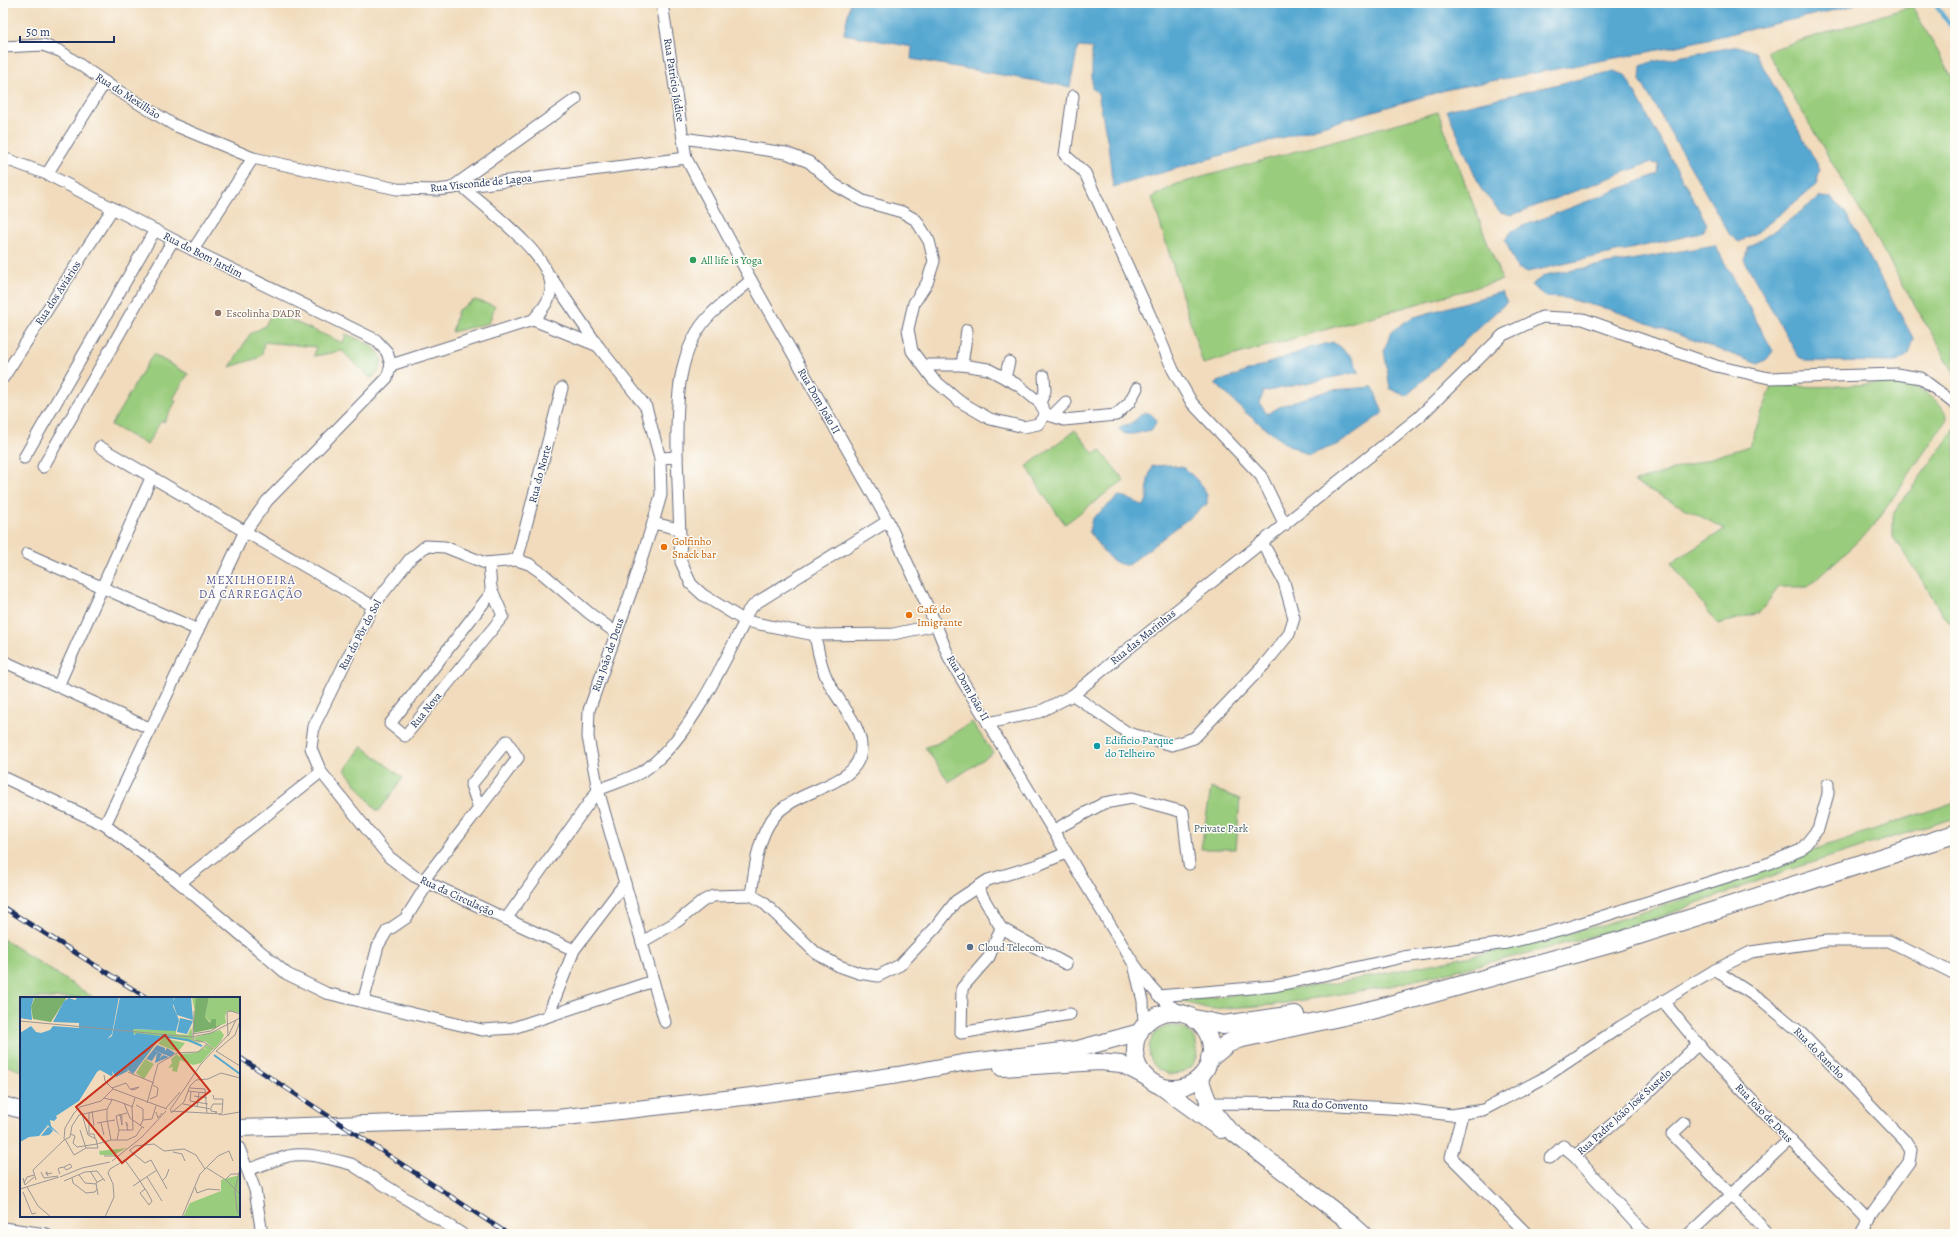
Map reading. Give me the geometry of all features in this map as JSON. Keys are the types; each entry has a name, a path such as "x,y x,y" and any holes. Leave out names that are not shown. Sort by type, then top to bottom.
{"main road":[{"path":"1210,1058 1227,1044 1238,1039 1376,1009 1620,941 1955,834"},
{"path":"240,1128 557,1118 752,1096 898,1075 962,1063 1078,1049 1142,1028 1161,1014 1188,1016 1223,1025 1236,1024 1298,1015 1469,982"},
{"path":"1160,1086 1171,1088 1182,1087 1192,1083 1200,1077 1207,1068 1211,1047 1208,1036 1202,1026 1188,1016"},
{"path":"1142,1028 1136,1043 1136,1056 1139,1067 1146,1077"},
{"path":"898,1075 1099,1062 1121,1064 1218,1117 1228,1129 1322,1200 1363,1234"},
{"path":"1200,1077 1206,1099 1202,1107"},
{"path":"3,1104 20,1109"},
{"path":"1202,1107 1230,1136 1266,1159"},
{"path":"3,1115 20,1117"}],"street":[{"name":"Rua Patrício Júdice","path":"662,3 686,158 751,280"},
{"name":"Rua do Mexilhão","path":"3,47 43,45 60,50 105,82 174,125 253,158"},
{"path":"48,174 105,82"},
{"path":"1073,96 1065,155 1085,173 1149,313 1173,370 1192,402 1261,476 1285,525"},
{"path":"451,188 576,99"},
{"path":"683,138 786,153 809,162 835,185 863,201 902,212 916,220 930,241 934,261 927,283 914,303 908,329 912,351 933,379 959,401 990,419 1024,427 1038,424 1066,402"},
{"name":"Rua do Bom Jardim","path":"3,158 48,174 173,240 376,340 387,352 391,365"},
{"path":"193,250 253,158"},
{"name":"Rua Visconde de Lagoa","path":"253,158 397,189 437,190 686,158"},
{"name":"Rua João de Deus","path":"464,187 537,255 598,346 646,408 660,458 661,495 632,590 589,710 588,737 598,790 665,1022"},
{"name":"Rua dos Aviários","path":"3,378 113,208"},
{"path":"24,458 155,230"},
{"path":"43,467 173,240"},
{"path":"105,825 244,533 267,501 388,378 391,365 533,320 547,304 552,287 547,271"},
{"path":"751,280 710,315 694,339 679,385 677,403 679,529 681,562 691,584 703,595 745,621 816,635 893,634 936,625"},
{"name":"Rua Dom João II","path":"751,280 888,521 936,625 950,660 1132,961"},
{"name":"Rua das Marinhas","path":"988,723 1039,712 1073,695 1419,417 1503,335 1542,317 1584,319 1716,366 1769,378 1896,374 1921,378 1955,404"},
{"path":"533,320 598,346"},
{"path":"962,365 967,330"},
{"path":"1005,378 1009,362"},
{"path":"923,365 962,365 988,369 1005,378 1040,402 1049,415 1064,420 1089,419 1116,415 1129,403 1137,388"},
{"path":"1040,402 1045,391 1044,376"},
{"name":"Rua do Norte","path":"517,560 562,388"},
{"path":"100,447 244,533 373,606"},
{"path":"660,458 677,457"},
{"path":"58,686 151,478"},
{"path":"598,790 643,771 670,749 713,684 745,621 748,611 756,603 888,521"},
{"path":"652,523 679,529"},
{"path":"1073,695 1128,733 1172,745 1194,738 1264,665 1290,634 1294,618 1284,582 1262,542"},
{"name":"Rua do Pôr do Sol","path":"321,772 311,748 314,726 373,606 410,559 426,546 445,547 485,563 517,560"},
{"path":"27,554 198,630"},
{"path":"517,560 529,564 542,573 589,613 616,632"},
{"name":"Rua Nova","path":"488,563 492,592 503,616 405,736 390,724 492,592"},
{"path":"751,895 760,847 765,830 774,817 784,807 804,794 836,782 847,775 856,767 860,757 859,734 826,679 819,657 816,635"},
{"path":"3,661 151,729"},
{"path":"363,1002 378,946 387,931 406,918 426,882 479,808 518,758 506,741 471,785 479,808"},
{"path":"180,883 321,772"},
{"name":"Rua da Circulação","path":"321,772 389,857 414,876 506,918 598,790"},
{"path":"3,777 105,825 180,883 287,974 326,993 482,1030 513,1028 653,981"},
{"path":"1158,996 1275,986 1403,957 1507,943 1563,930 1767,864 1801,850 1818,830 1828,794 1828,784"},
{"path":"1054,830 1104,803 1132,798 1183,812 1189,864"},
{"path":"642,942 678,921 713,896 751,895 768,907 816,952 839,966 859,974 878,976 900,965 936,927 956,901 977,887 988,880 1038,865 1066,852"},
{"path":"548,1016 574,950 625,884"},
{"path":"977,887 1001,928 1066,964"},
{"path":"506,918 574,950"},
{"path":"1001,928 989,957 962,988 961,1033 1070,1014"},
{"name":"Rua do Convento","path":"1202,1107 1338,1104 1404,1109 1456,1117 1483,1110 1536,1082 1663,1001 1715,970 1750,952 1827,941 1889,940 1955,974"},
{"path":"1132,961 1158,996 1188,1016"},
{"path":"1132,961 1143,1000 1142,1028"},
{"name":"Rua do Rancho","path":"1715,970 1764,1002 1800,1033 1905,1141 1911,1151 1909,1162 1869,1221"},
{"name":"Rua João de Deus","path":"1663,1001 1698,1044 1789,1140 1869,1221"},
{"name":"Rua Padre João José Sustelo","path":"1646,1234 1575,1156 1643,1098 1698,1044"},
{"path":"1456,1117 1451,1157 1527,1234"},
{"path":"1684,1123 1672,1134 1769,1234"},
{"path":"1689,1234 1789,1140"},
{"path":"1550,1158 1564,1146 1575,1156"},
{"path":"240,1151 255,1190 262,1234"},
{"path":"249,1168 290,1156 330,1159 351,1164 462,1234"},
{"path":"1863,1234 1869,1221"},
{"path":"3,1228 46,1234"}],"green space":[{"path":"1912,6 1955,82 1955,374 1767,51"},
{"path":"1438,112 1502,280 1203,364 1152,197 1177,184"},
{"path":"475,300 495,306 489,323 452,332 458,310"},
{"path":"272,312 343,343 346,334 365,342 377,350 382,362 380,369 371,379 342,351 314,356 316,347 264,342 262,354 258,358 230,367 250,334 265,326"},
{"path":"153,354 188,374 173,399 176,401 164,422 161,421 147,445 111,425"},
{"path":"1889,382 1903,383 1923,390 1938,403 1947,419 1873,527 1808,587 1779,587 1759,613 1718,624 1671,563 1725,529 1634,482 1749,446 1773,384 1788,386 1831,386"},
{"path":"1955,429 1955,630 1941,613 1926,586 1893,537 1893,514"},
{"path":"1075,430 1094,454 1100,450 1124,480 1065,524 1043,494 1027,466"},
{"path":"972,722 993,753 949,782 925,747 936,744"},
{"path":"362,746 403,778 379,811 376,810 345,770"},
{"name":"Private Park","path":"1211,788 1240,799 1236,849 1201,849"},
{"path":"1955,802 1955,818 1788,870 1653,920 1521,955 1390,986 1273,1005 1211,1009 1178,1001 1331,984 1476,955 1602,925 1735,883 1816,849"},
{"path":"3,939 92,997 20,997 20,1071 3,1064"},
{"path":"1173,1026 1182,1028 1190,1033 1195,1041 1197,1050 1195,1059 1190,1067 1182,1072 1173,1074 1164,1072 1156,1067 1151,1059 1149,1050 1151,1041 1156,1033 1164,1028"}],"water":[{"path":"850,3 1856,3 1852,6 1664,49 1449,89 1113,187 1108,144 1098,93 1092,88 1092,48 1078,47 1070,87 911,59 912,47 844,34"},
{"path":"1738,46 1755,52 1820,169 1816,185 1758,232 1739,242 1730,235 1640,80 1641,66 1651,62"},
{"path":"1614,71 1625,75 1707,224 1701,233 1528,272 1517,268 1505,240 1513,230 1658,174 1659,164 1649,163 1512,215 1500,212 1481,189 1447,110"},
{"path":"1820,197 1832,198 1844,210 1913,338 1908,354 1897,362 1805,361 1798,356 1744,260 1749,247 1776,230"},
{"path":"1715,245 1773,351 1767,359 1758,364 1612,310 1564,298 1546,297 1531,285 1545,275"},
{"path":"1501,292 1507,302 1406,396 1390,389 1384,350 1392,331 1411,318"},
{"path":"1333,342 1351,356 1359,372 1263,392 1260,404 1267,414 1283,405 1330,390 1373,387 1383,413 1339,444 1309,455 1283,442 1246,413 1215,383 1310,348"},
{"path":"1145,412 1151,414 1157,420 1152,430 1134,434 1125,434 1121,432 1120,427 1133,422"},
{"path":"1170,465 1185,468 1199,482 1207,495 1207,504 1128,565 1116,562 1105,553 1089,531 1092,519 1119,496 1144,506 1147,499 1148,479 1152,466"}],"waterway":[{"path":"1934,3 1955,32"}],"railway":[{"path":"3,907 145,997"},
{"path":"240,1058 508,1234"}],"place":[{"name":"All life is Yoga","path":"693,260"},
{"name":"Escolinha D'ADR","path":"218,313"},
{"name":"Golfinho Snack bar","path":"664,547"},
{"name":"Café do Imigrante","path":"909,615"},
{"name":"Edificio Parque do Telheiro","path":"1097,746"},
{"name":"Cloud Telecom","path":"970,947"}],"district":[{"name":"MEXILHOEIRA DA CARREGAÇÃO","path":"251,587"}]}
